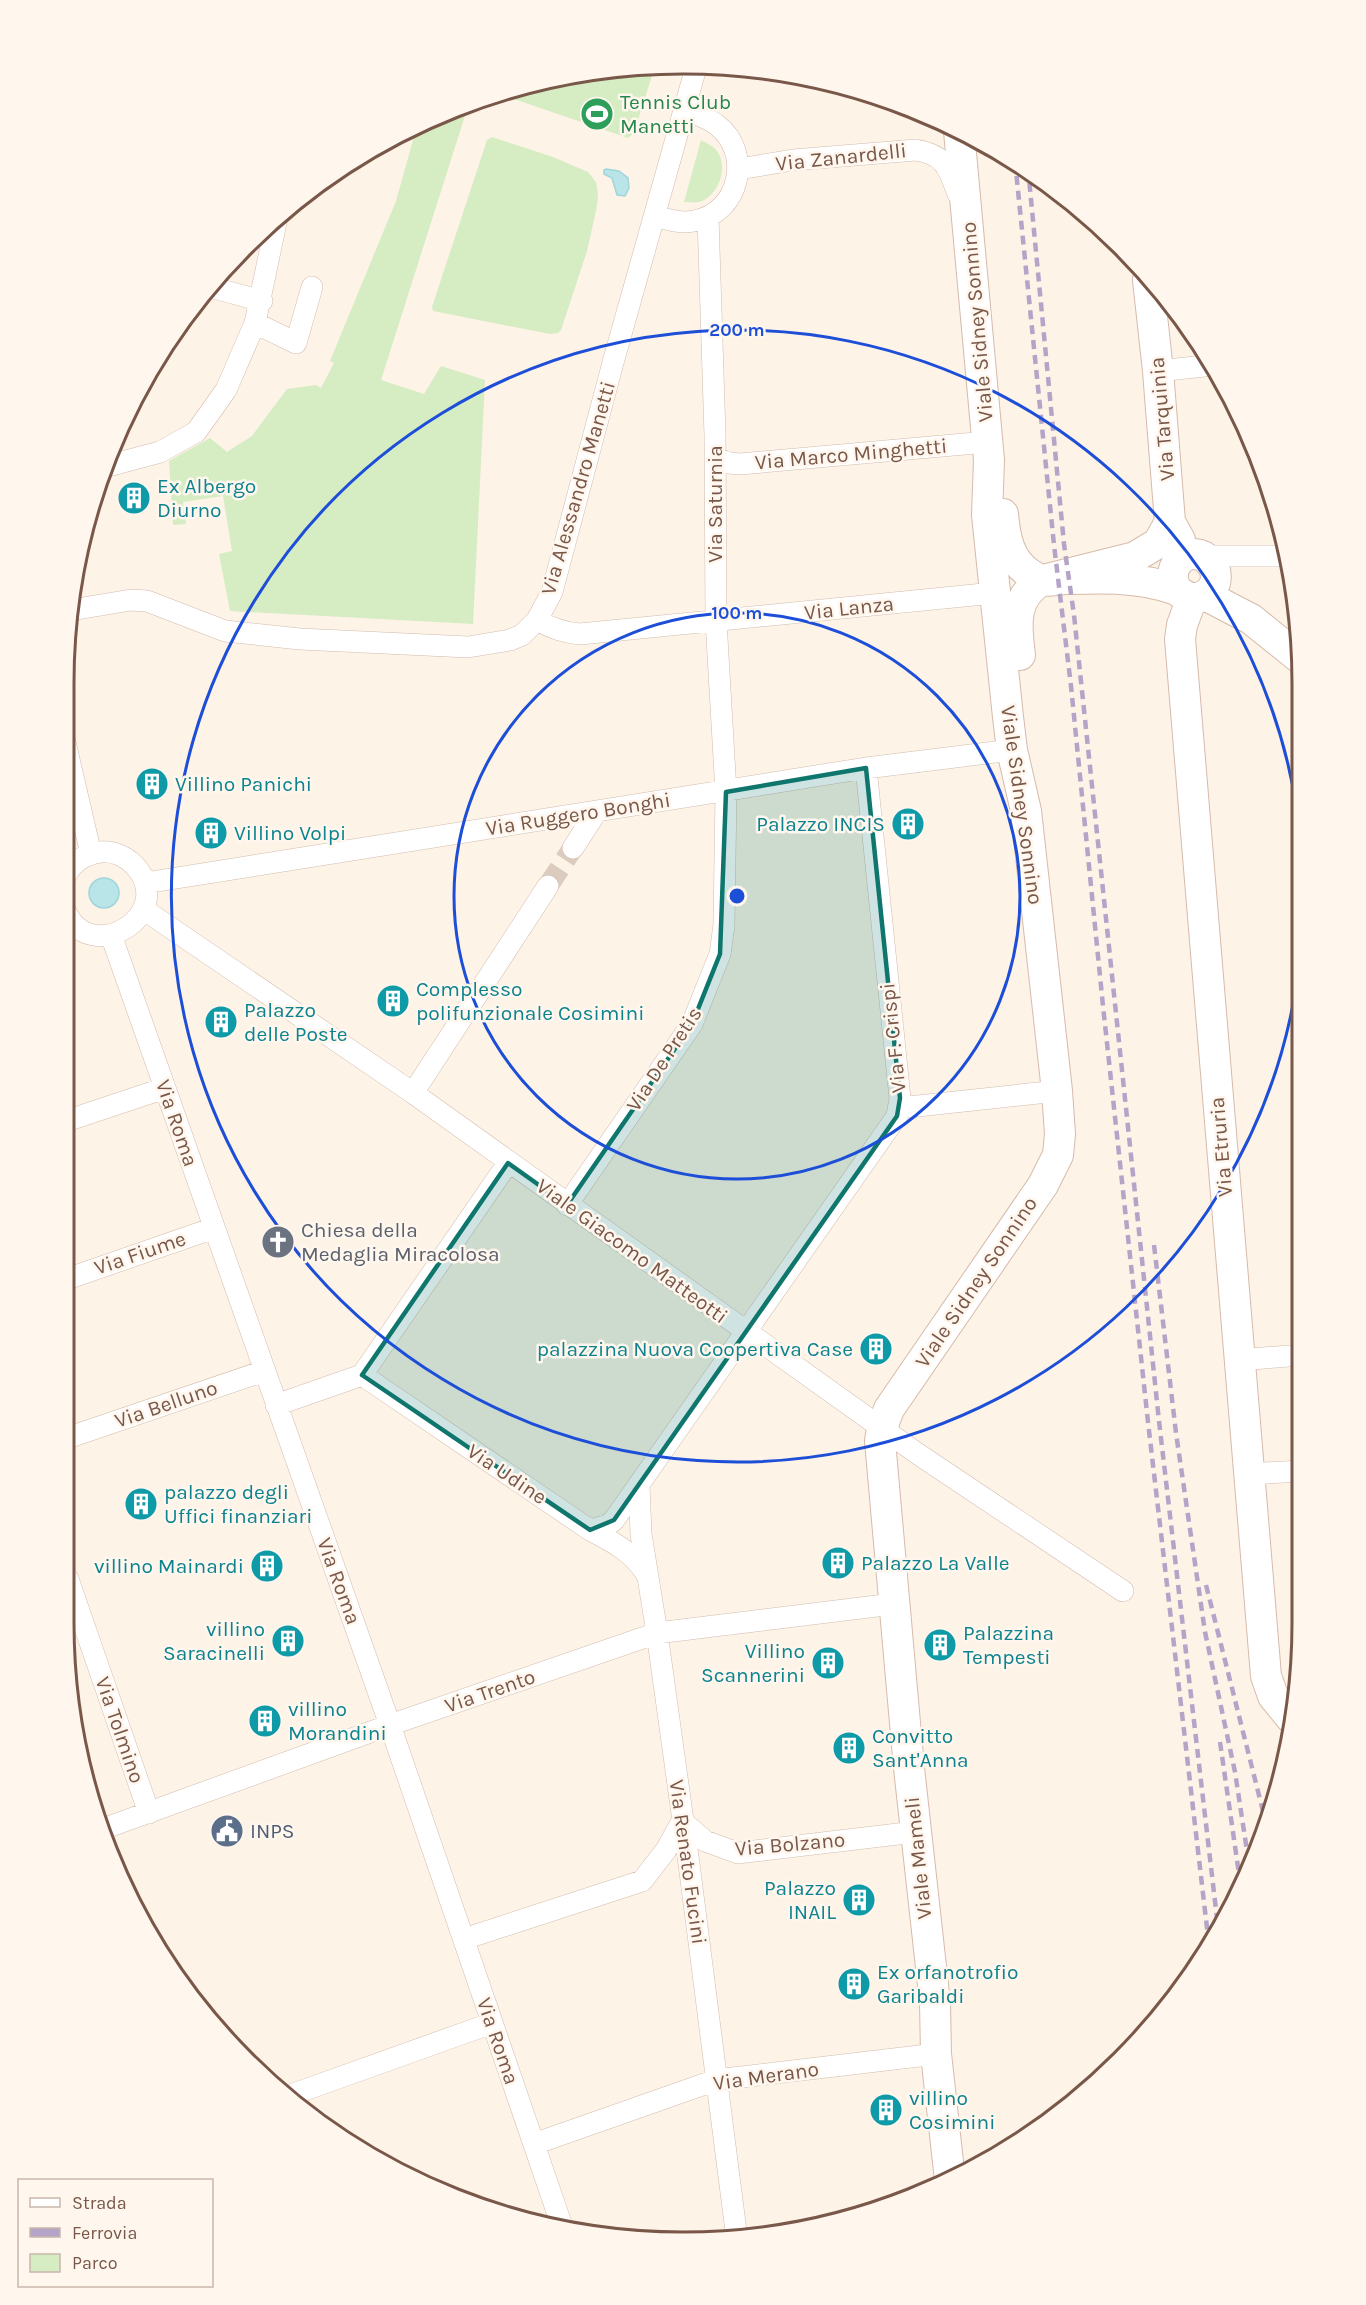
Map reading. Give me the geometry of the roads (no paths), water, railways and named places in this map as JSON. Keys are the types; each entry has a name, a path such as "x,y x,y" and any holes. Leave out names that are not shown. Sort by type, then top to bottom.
{"street":[{"name":"Via Alessandro Manetti","path":"78,609 131,600 147,601 225,632 300,639 468,647 510,640 530,629 552,591 694,74"},
{"path":"654,216 683,222 708,217 720,209 730,197 736,184 739,169 736,152 729,137 717,124 684,110"},
{"name":"Viale Sidney Sonnino","path":"882,1428 895,1401 1030,1206 1054,1165 1058,1155 1060,1134 1026,811 1012,750 987,515 988,451 960,140"},
{"name":"Via Zanardelli","path":"739,169 793,160 904,151 931,152 941,159 950,171 969,225"},
{"name":"Via Saturnia","path":"708,217 715,458 716,621 726,792"},
{"path":"115,464 160,452 196,432 226,390 262,301 275,231"},
{"path":"255,323 296,343 312,287"},
{"path":"218,289 262,301"},
{"name":"Via Tarquinia","path":"1149,291 1170,522 1195,555"},
{"path":"1158,371 1204,366"},
{"path":"988,451 1000,488 1005,535 1010,550 1029,574 1042,580 1095,578 1130,580 1197,592 1227,575 1279,557"},
{"name":"Via Marco Minghetti","path":"715,458 740,464 988,451"},
{"path":"1026,811 1029,741 1017,626 1018,612 1027,591 1042,580 1135,557 1158,543 1170,522"},
{"path":"1195,555 1208,559 1215,571 1197,592"},
{"path":"1279,557 1195,555 1176,563 1172,577 1251,619 1291,651"},
{"name":"Via Etruria","path":"1197,592 1182,625 1180,639 1247,1474 1266,1676 1282,1707"},
{"name":"Via Lanza","path":"537,620 553,629 580,634 984,594"},
{"name":"Via Ruggero Bonghi","path":"145,883 866,768 1012,750"},
{"name":"Via F. Crispi","path":"746,1333 893,1124 899,1108 866,768"},
{"path":"74,781 91,854"},
{"name":"Via De Pretis","path":"567,1204 692,1024 709,985 720,954 724,925 726,792"},
{"path":"573,848 597,811"},
{"path":"74,864 91,854 104,852 118,854 139,870 145,883 146,898 136,921 125,930 111,935 98,936 86,932 74,923"},
{"path":"413,1094 548,886"},
{"name":"Viale Giacomo Matteotti","path":"143,909 413,1094 882,1428 1123,1591"},
{"name":"Via Roma","path":"111,935 390,1725 560,2219"},
{"path":"74,1118 165,1088"},
{"path":"899,1108 1057,1091"},
{"path":"276,1405 362,1375 508,1163"},
{"name":"Via Fiume","path":"74,1277 214,1228"},
{"path":"590,1530 608,1525 614,1520 746,1333"},
{"path":"1238,1360 1292,1356"},
{"name":"Via Belluno","path":"74,1436 264,1371"},
{"name":"Via Udine","path":"362,1375 590,1530 627,1551 639,1562 647,1575"},
{"name":"Viale Mameli","path":"882,1428 881,1462 893,1604 915,1832 935,2003 936,2054 949,2171"},
{"path":"1247,1474 1292,1472"},
{"name":"Via Renato Fucini","path":"639,1485 639,1515 657,1633 736,2229"},
{"name":"Via Tolmino","path":"74,1596 149,1813"},
{"name":"Via Trento","path":"109,1827 390,1725 657,1633 893,1604"},
{"path":"464,1939 642,1881 666,1850 682,1821"},
{"name":"Via Bolzano","path":"682,1821 705,1840 738,1853 915,1832"},
{"path":"296,2093 492,2023"},
{"name":"Via Merano","path":"534,2144 717,2080 936,2054"}],"water":[{"path":"606,169 619,171 628,178 629,188 625,196 617,195 612,178 604,174"},
{"path":"104,878 115,882 119,893 115,904 104,908 93,904 89,893 93,882"}],"tunnel":[{"path":"548,886 573,848"}],"railway":[{"path":"1016,172 1148,1422 1208,1933"},
{"path":"1029,181 1064,544 1074,615 1159,1421 1217,1916"},
{"path":"1154,1245 1176,1433 1205,1632 1235,1772 1247,1852"},
{"path":"1206,1585 1263,1810"},
{"path":"1220,1742 1239,1872"}],"place":[{"name":"Tennis Club Manetti","path":"597,114"},
{"name":"Ex Albergo Diurno","path":"134,498"},
{"name":"Villino Panichi","path":"152,784"},
{"name":"Palazzo INCIS","path":"908,824"},
{"name":"Villino Volpi","path":"211,833"},
{"name":"Complesso polifunzionale Cosimini","path":"393,1001"},
{"name":"Palazzo delle Poste","path":"221,1022"},
{"name":"Chiesa della Medaglia Miracolosa","path":"278,1242"},
{"name":"palazzina Nuova Coopertiva Case","path":"876,1349"},
{"name":"palazzo degli Uffici finanziari","path":"141,1504"},
{"name":"Palazzo La Valle","path":"838,1563"},
{"name":"villino Mainardi","path":"267,1566"},
{"name":"villino Saracinelli","path":"288,1641"},
{"name":"Palazzina Tempesti","path":"940,1645"},
{"name":"Villino Scannerini","path":"828,1663"},
{"name":"villino Morandini","path":"265,1721"},
{"name":"Convitto Sant'Anna","path":"849,1748"},
{"name":"INPS","path":"227,1831"},
{"name":"Palazzo INAIL","path":"859,1900"},
{"name":"Ex orfanotrofio Garibaldi","path":"854,1984"},
{"name":"villino Cosimini","path":"886,2110"}]}
